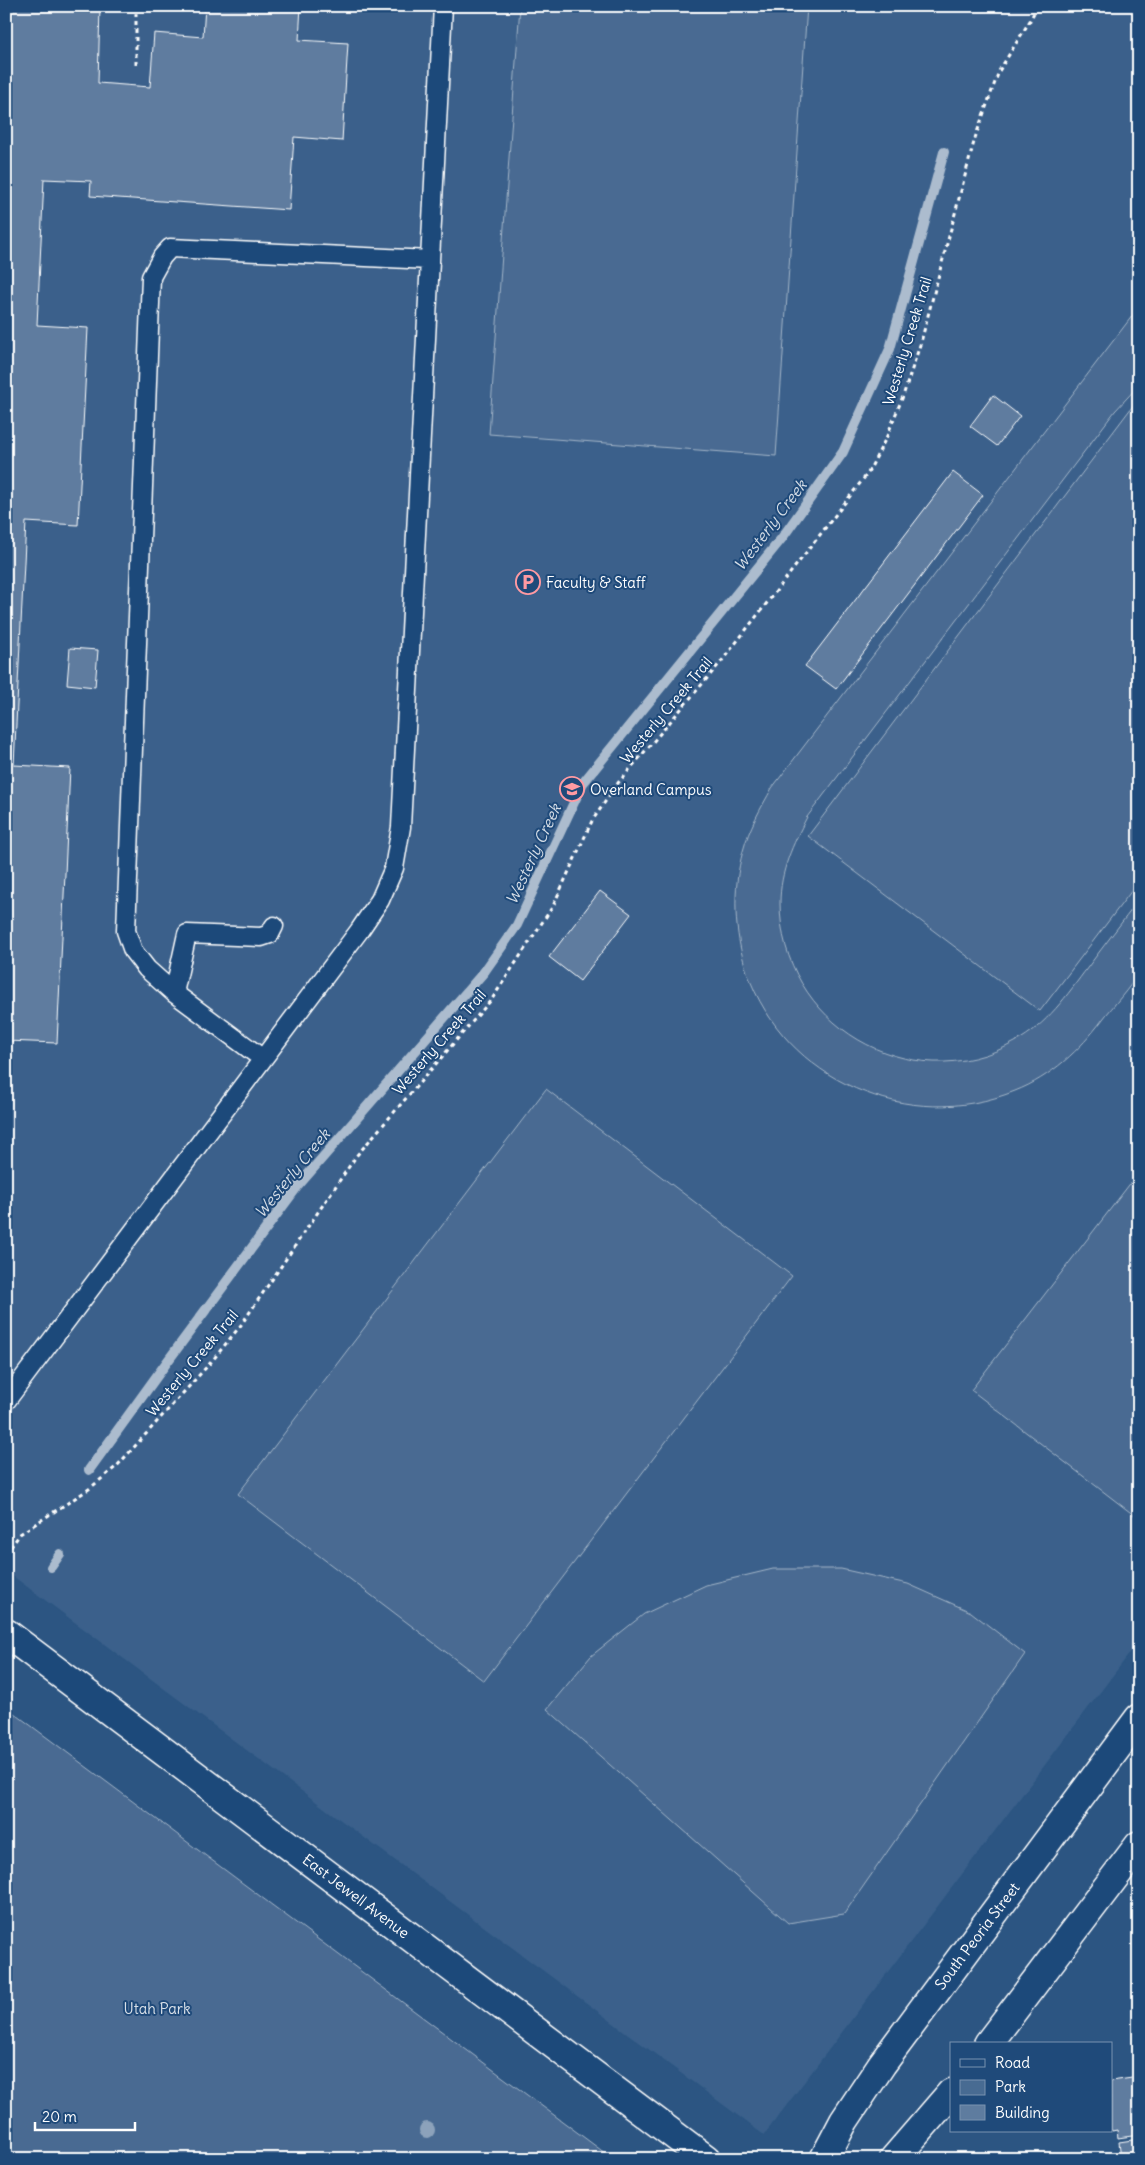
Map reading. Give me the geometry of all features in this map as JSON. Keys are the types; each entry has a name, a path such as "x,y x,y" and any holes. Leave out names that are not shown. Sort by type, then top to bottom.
{"main road":[{"name":"East Jewell Avenue","path":"6,1633 706,2159"},
{"name":"South Peoria Street","path":"824,2159 844,2121 882,2064 1139,1718"},
{"path":"990,2042 1139,1845"},
{"path":"894,2159 950,2094"}],"lane":[{"path":"6,1401 360,931 380,900 394,868 401,827 443,6"},
{"path":"263,1059 174,993 146,969 133,950 126,931 151,277 162,257 170,248 430,260"},
{"path":"174,993 187,934 261,936 270,934 274,926"}],"path":[{"path":"136,6 136,65"},
{"name":"Westerly Creek Trail","path":"6,1554 20,1534 89,1490 116,1466 224,1347 357,1156 492,999 553,906 592,822 618,783 721,662 868,473 897,412 921,342 975,138 999,71 1037,6"}],"shaded area":[{"name":"Overland Campus","path":"6,6 1139,6 1139,1641 764,2135 6,1571"}],"green space":[{"path":"520,6 807,6 776,456 489,434"},
{"path":"1139,307 1139,385 1115,411 807,817 792,848 785,869 780,903 786,946 802,984 827,1015 858,1040 895,1056 934,1062 975,1058 1015,1042 1026,1035 1047,1018 1064,999 1139,900 1140,950 1138,973 1122,996 1075,1052 1053,1070 1028,1085 1015,1091 975,1103 934,1106 894,1101 856,1088 821,1069 790,1043 765,1010 747,972 737,927 737,881 739,866 746,843 756,818 772,788"},
{"path":"1138,399 1139,881 1040,1011 808,836"},
{"path":"546,1089 792,1276 484,1681 238,1494"},
{"path":"1139,1172 1139,1519 971,1390"},
{"path":"773,1569 841,1569 908,1584 971,1612 1025,1654 844,1914 788,1923 547,1709 591,1656 644,1614 706,1585"},
{"name":"Utah Park","path":"6,1707 613,2159 6,2159"}],"building":[{"path":"6,6 100,6 98,83 150,87 154,33 203,37 205,6 301,6 299,40 348,43 342,141 294,137 289,210 90,196 91,181 44,179 37,325 88,328 78,525 26,522 14,765 70,768 57,1043 6,1041"},
{"path":"993,395 1020,416 997,446 970,426"},
{"path":"953,472 983,495 836,689 805,666"},
{"path":"70,648 98,650 95,687 67,684"},
{"path":"600,891 631,914 580,981 549,957"},
{"path":"1139,2077 1139,2135 1118,2138 1117,2130 1112,2131 1112,2081"},
{"path":"1139,2139 1139,2159 1121,2159 1119,2142"}],"waterway":[{"name":"Westerly Creek","path":"89,1470 297,1187 484,972 517,925 583,783 782,538 843,452 890,349 944,152"},
{"name":"Westerly Creek","path":"51,1567 60,1554"}],"place":[{"name":"Faculty & Staff","path":"528,582"},
{"name":"Overland Campus","path":"572,789"}]}
